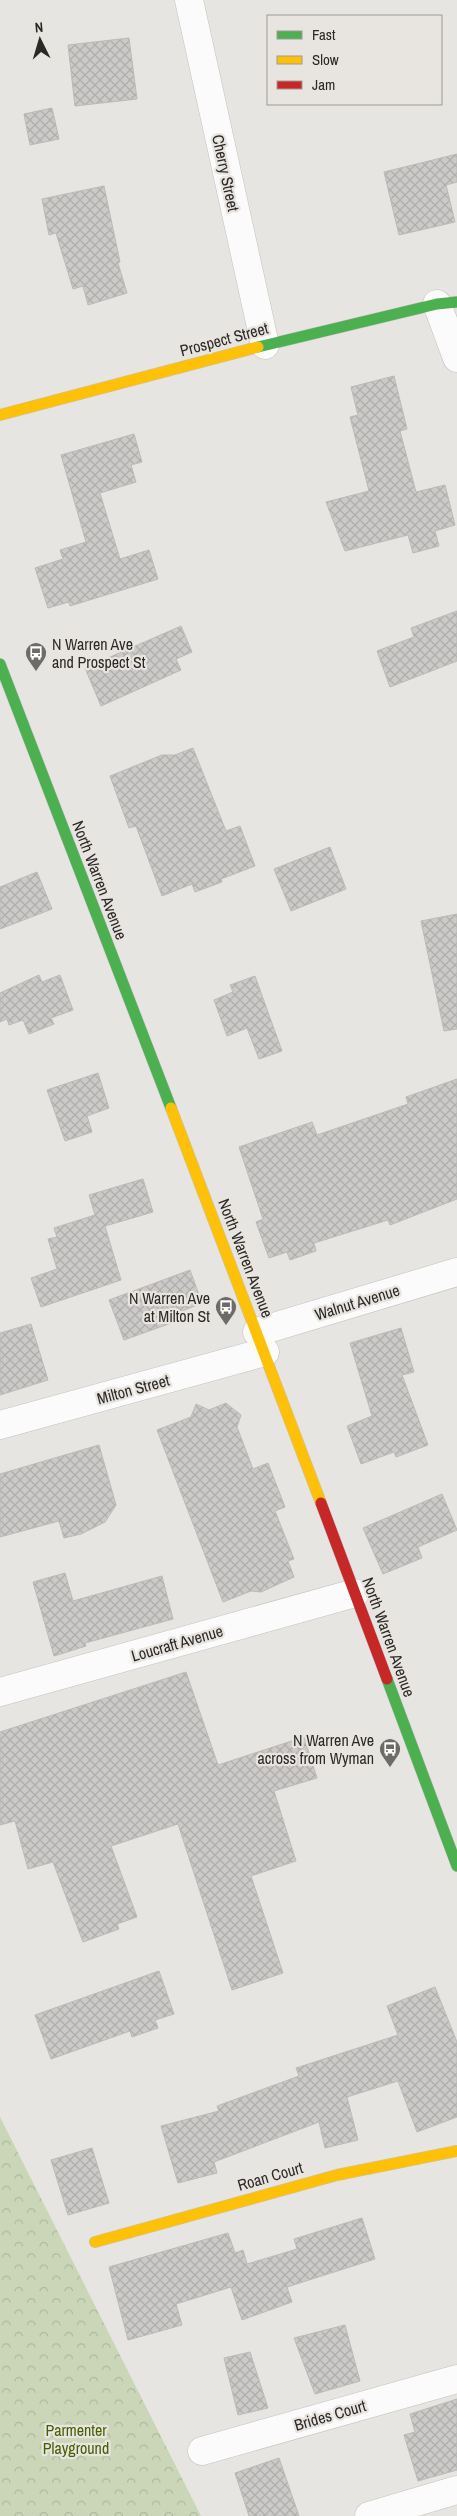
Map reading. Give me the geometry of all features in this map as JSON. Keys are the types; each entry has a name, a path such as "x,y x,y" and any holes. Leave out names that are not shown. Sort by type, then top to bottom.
{"street":[{"name":"Cherry Street","path":"189,0 265,345"},
{"name":"Prospect Street","path":"0,415 265,345 447,303"},
{"path":"447,303 457,358"},
{"name":"North Warren Avenue","path":"0,664 261,1342 355,1594 451,1830 457,1866"},
{"name":"Walnut Avenue","path":"261,1342 457,1272"},
{"name":"Milton Street","path":"0,1425 261,1342"},
{"name":"Loucraft Avenue","path":"0,1692 355,1594"},
{"name":"Roan Court","path":"95,2242 337,2175 457,2151"},
{"name":"Brides Court","path":"202,2451 457,2379"},
{"path":"369,2516 457,2490"}],"green space":[{"name":"Parmenter Playground","path":"0,2117 201,2516 0,2516"}],"building":[{"path":"129,38 137,99 75,106 68,45"},
{"path":"52,108 59,139 30,145 24,114"},
{"path":"457,154 457,182 446,185 455,222 399,235 384,172"},
{"path":"104,186 120,262 118,263 127,293 88,305 83,286 73,289 56,233 49,235 42,199"},
{"path":"394,376 407,429 400,431 416,492 445,485 455,525 435,531 439,546 413,553 408,535 345,551 326,502 369,491 350,417 358,415 351,387"},
{"path":"134,434 142,462 131,465 136,482 100,493 120,559 149,550 158,579 70,606 69,602 48,608 35,568 63,559 60,550 86,542 61,455"},
{"path":"457,611 457,661 390,687 377,651 414,637 411,628"},
{"path":"181,626 192,652 176,659 181,670 101,706 85,668"},
{"path":"193,748 226,831 240,826 255,866 221,879 222,882 195,892 192,884 162,896 136,826 129,828 110,776 162,755 175,755"},
{"path":"330,847 346,889 291,911 274,869"},
{"path":"37,872 52,909 0,929 0,887"},
{"path":"457,914 457,1029 444,1031 421,921"},
{"path":"39,975 42,982 60,975 73,1010 51,1018 54,1024 29,1034 23,1020 9,1025 7,1019 0,1022 0,993"},
{"path":"255,976 282,1051 259,1059 247,1028 227,1036 214,1000 233,992 230,985"},
{"path":"98,1073 109,1108 87,1116 92,1132 65,1141 47,1090"},
{"path":"457,1079 457,1199 390,1225 388,1220 314,1243 316,1251 290,1260 287,1252 269,1258 256,1222 263,1219 239,1147 312,1122 317,1135 408,1104 406,1097"},
{"path":"143,1179 153,1212 105,1226 121,1280 41,1307 31,1278 57,1269 48,1239 57,1237 54,1228 95,1215 89,1195"},
{"path":"190,1270 202,1303 175,1314 177,1321 124,1340 109,1300"},
{"path":"31,1324 48,1380 0,1395 0,1333"},
{"path":"401,1328 414,1372 402,1375 428,1445 396,1457 394,1452 361,1464 347,1426 372,1416 350,1343"},
{"path":"226,1403 241,1415 237,1427 253,1469 268,1463 285,1507 275,1511 294,1559 288,1561 294,1577 261,1592 251,1591 223,1602 157,1430 191,1417 196,1404 209,1410"},
{"path":"99,1445 116,1505 105,1522 81,1534 64,1538 59,1521 0,1537 0,1474"},
{"path":"442,1494 457,1530 418,1547 422,1558 383,1574 363,1528"},
{"path":"65,1573 73,1601 162,1576 173,1619 85,1643 86,1646 54,1656 33,1582"},
{"path":"186,1672 218,1765 304,1737 317,1778 274,1791 296,1861 251,1876 283,1973 232,1990 178,1824 111,1846 137,1917 117,1924 119,1929 83,1942 53,1862 28,1869 15,1821 0,1825 0,1732"},
{"path":"159,1971 174,2014 155,2020 158,2028 132,2037 130,2031 51,2059 35,2015"},
{"path":"435,1987 457,2042 457,2117 417,2132 398,2081 347,2097 358,2140 325,2148 319,2122 214,2162 217,2173 178,2183 161,2126 219,2111 217,2106 299,2076 296,2068 398,2035 387,2006"},
{"path":"92,2148 109,2203 68,2215 51,2160"},
{"path":"362,2218 375,2259 287,2287 292,2302 242,2320 231,2287 176,2304 182,2325 128,2340 109,2267 228,2233 235,2253 243,2250 247,2264 297,2249 294,2239"},
{"path":"345,2325 360,2381 315,2394 294,2338"},
{"path":"250,2352 268,2408 238,2415 224,2358"},
{"path":"457,2399 457,2470 418,2481 404,2435 415,2432 410,2414"},
{"path":"279,2458 299,2516 249,2516 235,2473"}],"traffic: fast":[{"path":"258,347 437,304 457,302"},
{"path":"0,664 171,1108"},
{"path":"387,1679 457,1866"}],"traffic: slow":[{"path":"0,415 258,347"},
{"path":"171,1108 321,1503"},
{"path":"95,2242 337,2175 457,2151"}],"traffic: jam":[{"path":"321,1503 387,1679"}],"place":[{"name":"N Warren Ave and Prospect St","path":"36,672"},
{"name":"N Warren Ave at Milton St","path":"226,1326"},
{"name":"N Warren Ave across from Wyman","path":"390,1768"}]}
